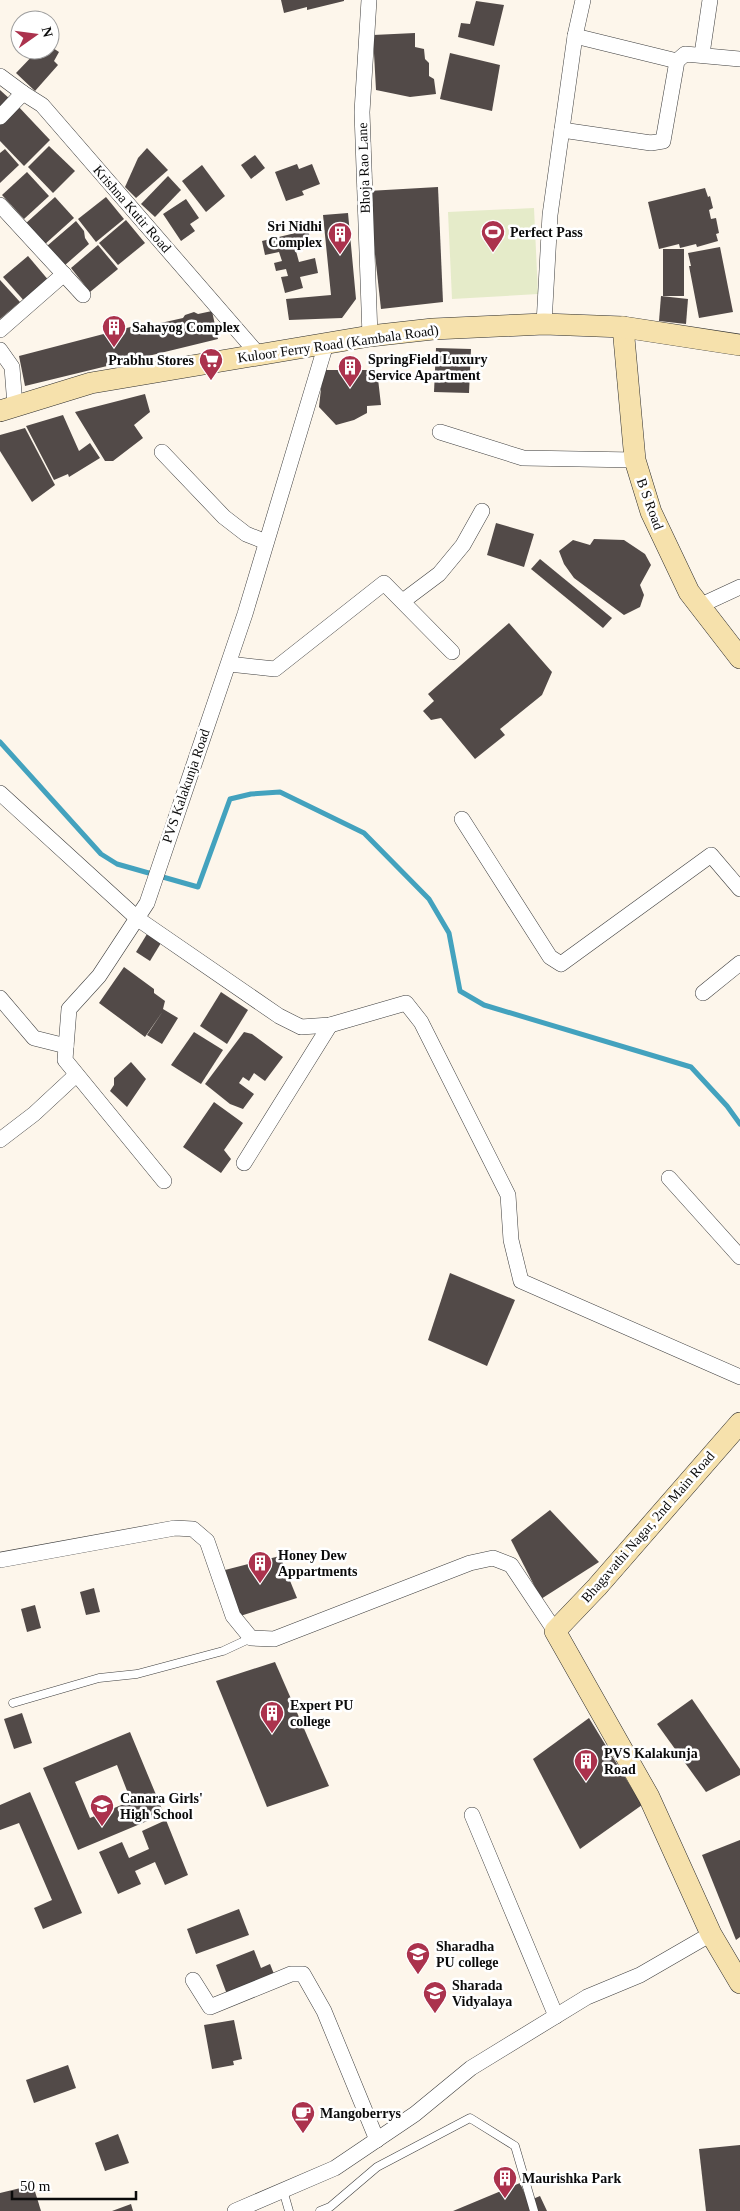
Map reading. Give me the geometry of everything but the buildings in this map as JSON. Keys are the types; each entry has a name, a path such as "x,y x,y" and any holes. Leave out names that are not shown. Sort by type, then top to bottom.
{"street":[{"name":"Bhoja Rao Lane","path":"368,0 362,112 370,336"},
{"path":"544,324 550,216 575,36 583,0"},
{"path":"702,54 710,0"},
{"path":"575,36 677,61"},
{"path":"562,130 651,143 662,141 677,61 685,54 702,54 740,60"},
{"name":"Krishna Kutir Road","path":"0,76 42,105 258,354"},
{"path":"0,117 23,93"},
{"path":"0,205 82,295"},
{"path":"0,330 64,274"},
{"name":"Kuloor Ferry Road (Kambala Road)","path":"7,408 91,383 370,336 434,329 544,324 623,327 740,345"},
{"name":"B S Road","path":"623,327 635,460 651,512 689,592 740,658"},
{"name":"PVS Kalakunja Road","path":"164,1181 65,1060 69,1009 99,976 147,903 228,664 326,344"},
{"path":"0,350 12,367 7,408"},
{"path":"440,432 523,458 635,460"},
{"path":"162,452 224,517 246,534 266,542"},
{"path":"403,602 439,574 463,546 482,512"},
{"path":"228,664 275,670 384,583 452,652"},
{"path":"699,606 740,587"},
{"path":"0,794 138,918 279,1016 301,1027 330,1025 406,1003 420,1022 508,1194 511,1240 521,1280 740,1377"},
{"path":"462,819 550,957 561,964 711,855 740,889"},
{"path":"704,993 740,963"},
{"path":"0,998 34,1038 66,1046"},
{"path":"244,1163 330,1025"},
{"path":"0,1140 34,1114 76,1075"},
{"path":"669,1178 740,1257"},
{"name":"Bhagavathi Nagar, 2nd Main Road","path":"555,1631 596,1588 740,1423"},
{"path":"0,1560 175,1528 193,1529 207,1541 233,1616 251,1638 274,1639 470,1563 493,1558 511,1565 555,1631 649,1797 711,1934 740,1983"},
{"path":"472,1815 556,2016"},
{"path":"235,2211 335,2168 415,2114 471,2068 586,1997 640,1975 711,1934"},
{"path":"193,1980 210,2007 291,1974 303,1974 324,2011 377,2140"}],"lane":[{"path":"13,1703 99,1678 137,1674 223,1651 251,1638"},
{"path":"320,2211 330,2208 377,2167 470,2118 515,2146 534,2211"},
{"path":"283,2190 289,2211"}],"green space":[{"name":"Perfect Pass","path":"534,208 538,294 452,299 448,212"}],"waterway":[{"path":"0,742 101,854 117,864 198,887 230,799 251,794 280,792 364,833 429,899 449,933 460,991 484,1005 691,1067 727,1106 740,1124"}],"place":[{"name":"Perfect Pass","path":"493,253"},
{"name":"Sri Nidhi Complex","path":"340,255"},
{"name":"Sahayog Complex","path":"114,348"},
{"name":"Prabhu Stores","path":"211,381"},
{"name":"SpringField Luxury Service Apartment","path":"350,388"},
{"name":"Honey Dew Appartments","path":"260,1584"},
{"name":"Expert PU college","path":"272,1734"},
{"name":"PVS Kalakunja Road","path":"586,1782"},
{"name":"Canara Girls' High School","path":"102,1827"},
{"name":"Sharadha PU college","path":"418,1975"},
{"name":"Sharada Vidyalaya","path":"435,2014"},
{"name":"Mangoberrys","path":"303,2134"},
{"name":"Maurishka Park","path":"505,2199"}]}
